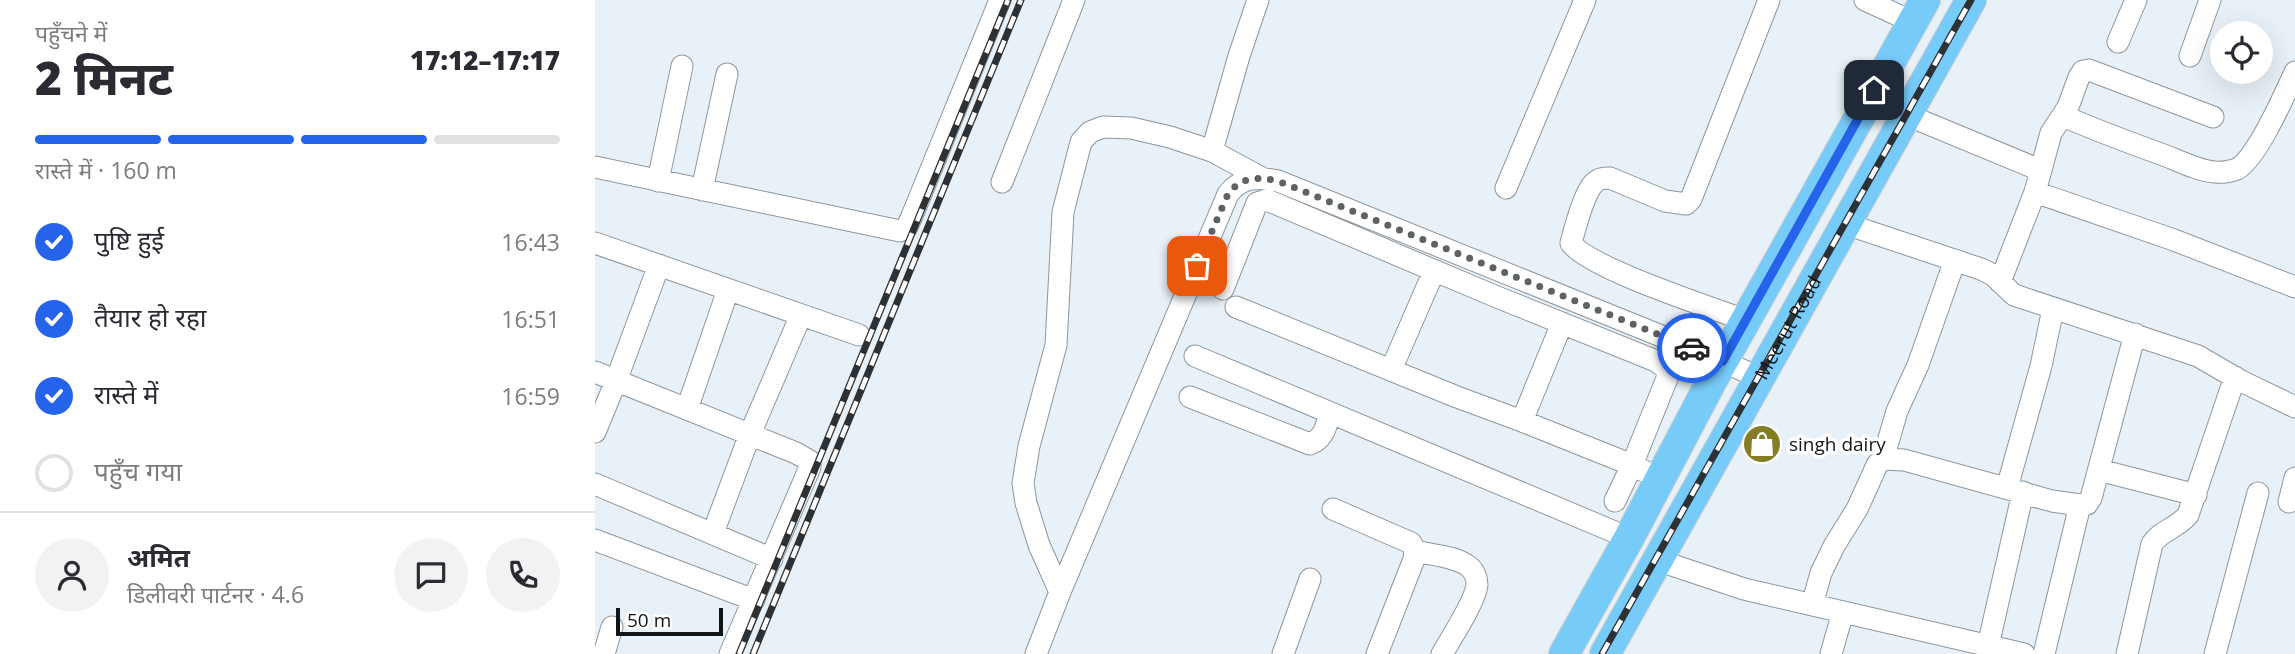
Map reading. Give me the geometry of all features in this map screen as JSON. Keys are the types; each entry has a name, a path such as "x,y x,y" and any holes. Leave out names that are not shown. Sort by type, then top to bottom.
{"highway":[{"name":"Meerut Road","path":"1605,654 1971,0"},
{"name":"Meerut Road","path":"1564,654 1745,320 1919,11"}],"street":[{"path":"595,167 900,231 907,226 1000,0"},
{"path":"1002,182 1074,0"},
{"path":"1212,151 1239,55 1258,0"},
{"path":"1506,188 1585,0"},
{"path":"1745,320 1633,278 1585,255 1571,243 1587,194 1601,178 1610,178 1665,201 1686,204 1691,199 1769,0"},
{"path":"1865,0 1919,11"},
{"path":"2119,42 2136,0"},
{"path":"2190,56 2210,0"},
{"path":"658,181 682,66"},
{"path":"2000,282 2035,192 2051,134 2063,116 2078,77 2083,71 2089,70 2213,117"},
{"path":"2063,116 2194,167 2215,173 2227,171 2237,169 2251,154 2276,112 2295,72"},
{"path":"702,190 727,74"},
{"path":"1907,115 2040,170"},
{"path":"1060,592 1039,545 1023,483 1029,446 1056,345 1063,212 1081,142 1090,132 1103,127 1131,128 1212,151 1262,178"},
{"path":"1036,654 1228,194 1244,179 1278,181 1330,201 1759,378"},
{"path":"2035,192 2173,240 2295,287"},
{"path":"1223,289 1257,203 1262,200 1274,201 1434,271 1656,361 1667,369 1665,387 1615,501"},
{"path":"1846,223 1993,275 2014,295 2198,356 2295,407"},
{"path":"595,243 859,335"},
{"path":"1812,605 1821,573 1834,546 1857,509 1877,465 1883,459 1897,411 1918,365 1955,260"},
{"path":"595,432 659,265"},
{"path":"1391,370 1434,271"},
{"path":"687,409 728,290"},
{"path":"1236,307 1632,465 1660,479"},
{"path":"1988,646 2015,490 2053,309"},
{"path":"713,533 750,434 801,315"},
{"path":"1523,421 1562,323"},
{"path":"1883,459 1904,460 2052,500 2087,504 2099,470 2135,334"},
{"path":"1195,356 1629,538"},
{"path":"595,372 810,461 810,467 772,559 730,654"},
{"path":"2127,654 2152,544 2156,537 2180,524 2188,515 2235,377"},
{"path":"1189,397 1310,444 1323,435 1330,414"},
{"path":"2099,470 2196,495"},
{"path":"2288,502 2295,478"},
{"path":"595,484 772,559"},
{"path":"2215,654 2258,493"},
{"path":"2044,654 2080,505"},
{"path":"1333,509 1411,543 1415,551 1406,583 1377,654"},
{"path":"595,540 754,600"},
{"path":"1415,551 1455,560 1468,565 1475,573 1477,583 1474,594 1442,654"},
{"path":"1657,560 1744,589 2024,654"},
{"path":"1283,654 1310,579"},
{"path":"1831,654 1843,612"},
{"path":"604,654 612,627"}],"railway":[{"path":"739,654 1008,0"},
{"path":"753,654 1021,0"},
{"path":"1602,654 1971,0"}],"way so far":[{"path":"1197,266 1228,194 1244,179 1262,178 1278,181 1692,348"}],"place":[{"name":"singh dairy","path":"1762,444"}],"route":[{"path":"1692,348 1723,361 1874,90"}]}
